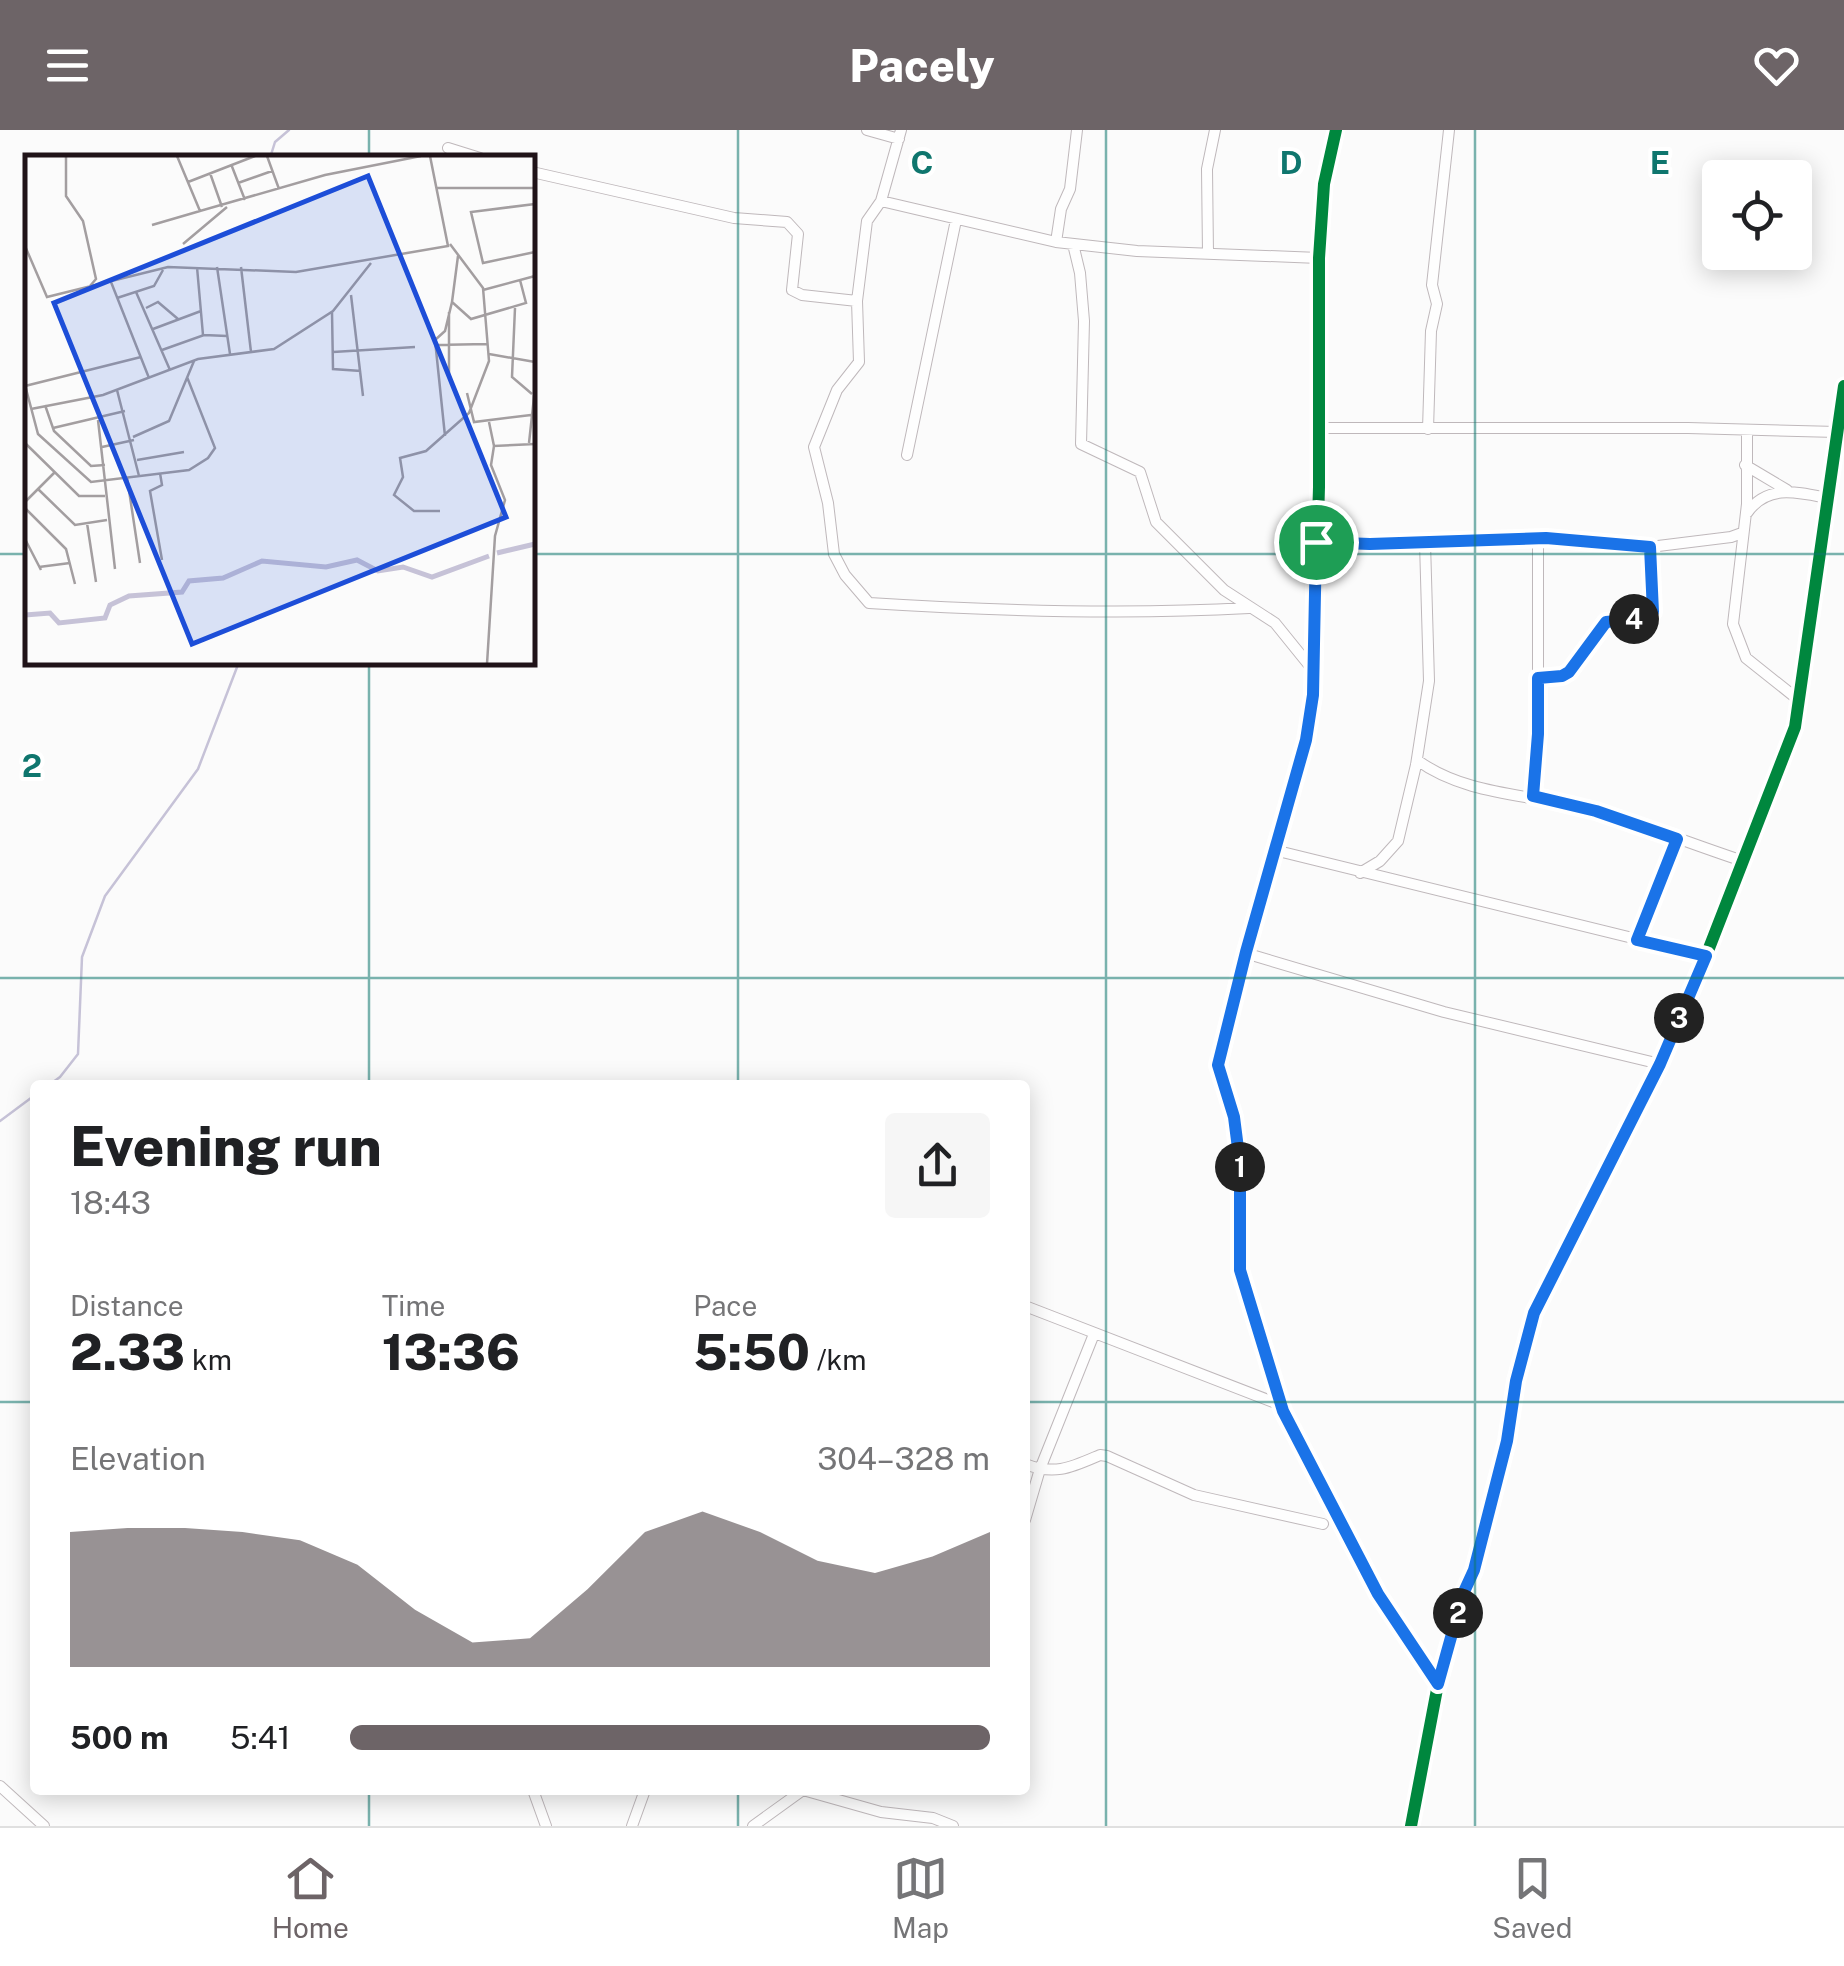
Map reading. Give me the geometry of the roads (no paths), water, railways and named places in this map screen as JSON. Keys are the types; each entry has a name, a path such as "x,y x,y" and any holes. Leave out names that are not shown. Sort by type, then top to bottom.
{"street":[{"path":"867,130 900,134 882,201 867,221 857,301 859,362 837,390 814,447 828,503 834,554 845,575 866,600 1007,612 1155,613 1249,608"},
{"path":"1056,242 1061,209 1070,189 1077,130"},
{"path":"1208,254 1207,169 1215,130"},
{"path":"1336,130 1324,184 1318,258 1314,670 1306,740 1218,1065 1234,1117 1240,1164 1240,1270 1281,1405 1378,1594 1438,1684"},
{"path":"1428,429 1431,331 1436,304 1433,274 1450,130"},
{"path":"448,148 470,155"},
{"path":"535,173 734,218 788,222 798,234 792,290 802,295 857,301"},
{"path":"882,201 1056,242 1137,252 1318,258"},
{"path":"907,456 956,220"},
{"path":"1073,244 1080,273 1084,340 1080,444 1140,472 1156,522 1204,572 1275,623 1314,670"},
{"path":"1412,1826 1438,1684 1463,1594 1474,1570 1534,1313 1660,1064 1784,760 1800,701 1844,386"},
{"path":"1318,428 1837,432"},
{"path":"1747,430 1746,514 1732,612 1736,635 1746,658 1800,701"},
{"path":"1745,465 1787,490 1828,498"},
{"path":"1746,514 1760,498 1787,490"},
{"path":"1316,542 1538,539 1650,547 1742,533"},
{"path":"1533,796 1538,734 1538,539"},
{"path":"1360,873 1398,841 1417,760 1429,681 1425,543"},
{"path":"1538,678 1569,672 1606,622 1650,616 1650,547"},
{"path":"1417,760 1439,776 1474,787 1596,811 1744,861"},
{"path":"1637,940 1677,839"},
{"path":"1274,850 1706,956"},
{"path":"1246,952 1444,1012 1660,1064"},
{"path":"1030,1308 1281,1405"},
{"path":"1030,1503 1094,1334"},
{"path":"1030,1466 1040,1470 1073,1469 1107,1456 1194,1495 1323,1524"},
{"path":"0,1786 44,1826"},
{"path":"535,1795 546,1826"},
{"path":"632,1826 643,1795"},
{"path":"755,1826 796,1795"},
{"path":"821,1795 953,1826"}],"waterway":[{"path":"271,155 275,142 289,130"},
{"path":"56,1080 78,1054 82,957 105,896 198,769 238,665"},
{"path":"0,1121 30,1099"}]}
